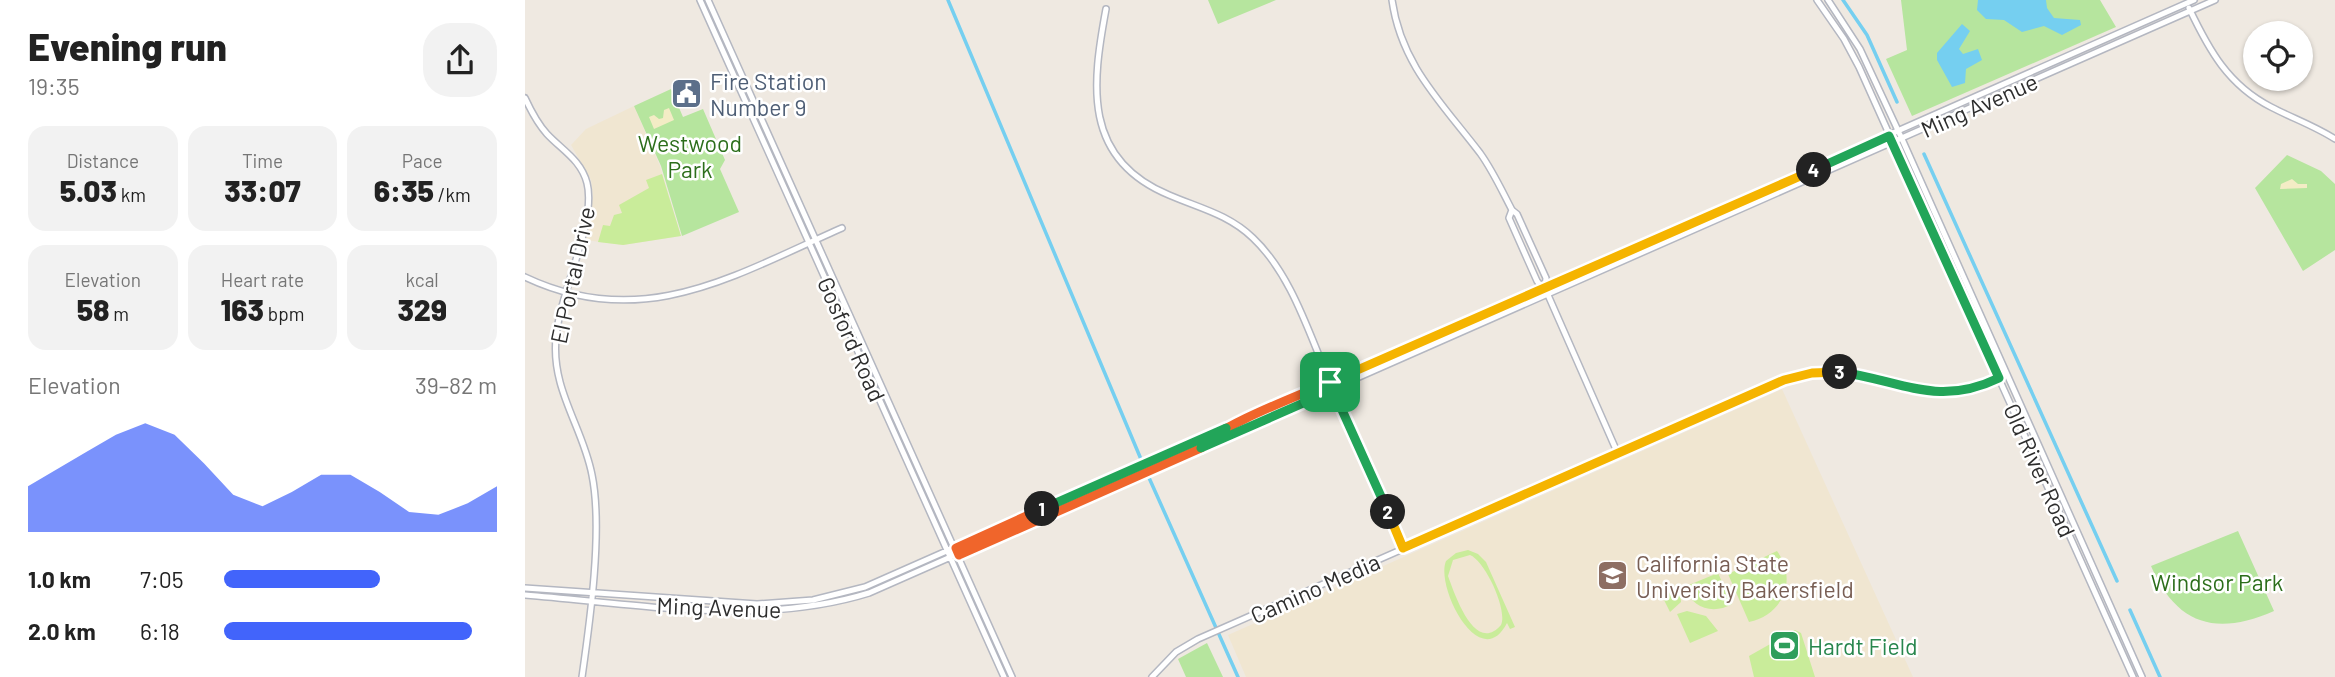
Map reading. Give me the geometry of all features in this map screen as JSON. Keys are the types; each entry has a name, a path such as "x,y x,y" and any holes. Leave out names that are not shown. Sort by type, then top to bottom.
{"main road":[{"name":"Gosford Road","path":"700,0 1004,677"},
{"name":"Gosford Road","path":"708,0 1012,677"},
{"path":"1392,0 1398,30 1413,67 1427,89 1486,162 1512,210 1517,214 1545,277 1545,288 1618,454"},
{"name":"Old River Road","path":"1817,0 1852,53 2133,677"},
{"name":"Old River Road","path":"1828,0 1860,49 1902,139 2142,677"},
{"name":"Ming Avenue","path":"525,595 739,611 796,609 869,593 949,555 956,548 2194,0"},
{"name":"Ming Avenue","path":"525,588 725,603 803,602 865,587 949,555 959,555 2215,0"},
{"path":"2186,2 2213,56 2243,89 2268,106 2335,139"},
{"path":"1106,9 1094,89 1100,118 1111,146 1144,182 1170,196 1225,217 1260,245 1287,284 1330,382"},
{"name":"El Portal Drive","path":"525,98 544,130 577,163 587,183 587,211 557,325 555,361 562,397 585,451 594,484 592,593 582,677"},
{"path":"525,277 565,292 622,301 681,295 715,285 842,228"},
{"name":"Camino Media","path":"1152,677 1176,652 1213,632 1802,375 1842,373 1912,390 1940,393 1970,390 1999,378"},
{"path":"1333,390 1403,548"},
{"path":"890,424 897,429 910,458 916,461"},
{"path":"1201,448 1204,442 1226,428"}],"shaded area":[{"path":"634,106 660,166 681,236 623,245 585,240 593,196 591,180 571,145 586,129"},
{"name":"California State University Bakersfield","path":"1782,389 1913,677 1246,677 1228,635"}],"green space":[{"path":"1208,0 1276,0 1218,24"},
{"path":"1901,0 2100,0 2116,27 1912,116 1886,59 1907,50"},
{"name":"Westwood Park","path":"671,89 683,117 703,109 725,160 720,169 739,212 682,236 661,166 634,106"},
{"path":"2287,155 2321,171 2335,184 2335,250 2303,271 2255,188"},
{"path":"662,174 681,236 623,245 598,242 603,225 610,226 614,215 622,213 619,205 649,188 646,180"},
{"name":"Windsor Park","path":"2238,531 2274,611 2253,619 2217,624 2186,613 2161,586 2151,566"},
{"path":"1468,550 1478,554 1486,562 1515,627 1510,629 1507,623 1496,636 1485,639 1473,633 1462,621 1453,606 1444,573 1446,561 1456,553","holes":["1470,555 1476,559 1494,587 1501,609 1501,625 1492,632 1483,633 1467,619 1448,576 1453,560"]},
{"path":"1777,551 1786,573 1784,594 1771,612 1749,622 1728,574"},
{"path":"1718,573 1732,604 1718,609 1698,605 1684,587"},
{"path":"1680,589 1681,602 1670,612 1662,596"},
{"path":"1687,611 1706,616 1718,631 1690,643 1677,614"},
{"name":"Hardt Field","path":"1795,630 1801,633 1815,677 1754,677 1749,656"},
{"path":"1207,643 1223,677 1186,677 1178,659"}],"sand":[{"path":"669,108 674,120 654,129 649,117 654,115 659,119 663,118 664,110"},
{"path":"2292,179 2298,184 2307,184 2307,188 2280,189 2281,184"}],"water":[{"path":"1978,0 2046,0 2047,8 2054,18 2080,20 2081,25 2062,35 2044,26 2022,32 2004,20 1986,19 1977,10"},
{"path":"1962,24 1970,31 1959,49 1963,54 1978,49 1982,60 1966,69 1965,83 1952,87 1937,60 1937,53"}],"waterway":[{"path":"948,0 1143,464"},
{"path":"1843,0 1867,35 1897,102"},
{"path":"1924,154 2117,581"},
{"path":"1146,471 1238,677"},
{"path":"2130,610 2160,677"}],"place":[{"name":"Fire Station Number 9","path":"687,94"},
{"name":"California State University Bakersfield","path":"1613,576"},
{"name":"Hardt Field","path":"1785,646"}],"route":[{"path":"1330,382 1226,428 1204,442 1201,448 959,555 956,548 1030,514 1226,428 1204,442 1201,448 1333,390 1403,548 1792,378 1812,373 1842,373 1930,393 1970,390 1999,378 1889,136 1330,382"}]}
